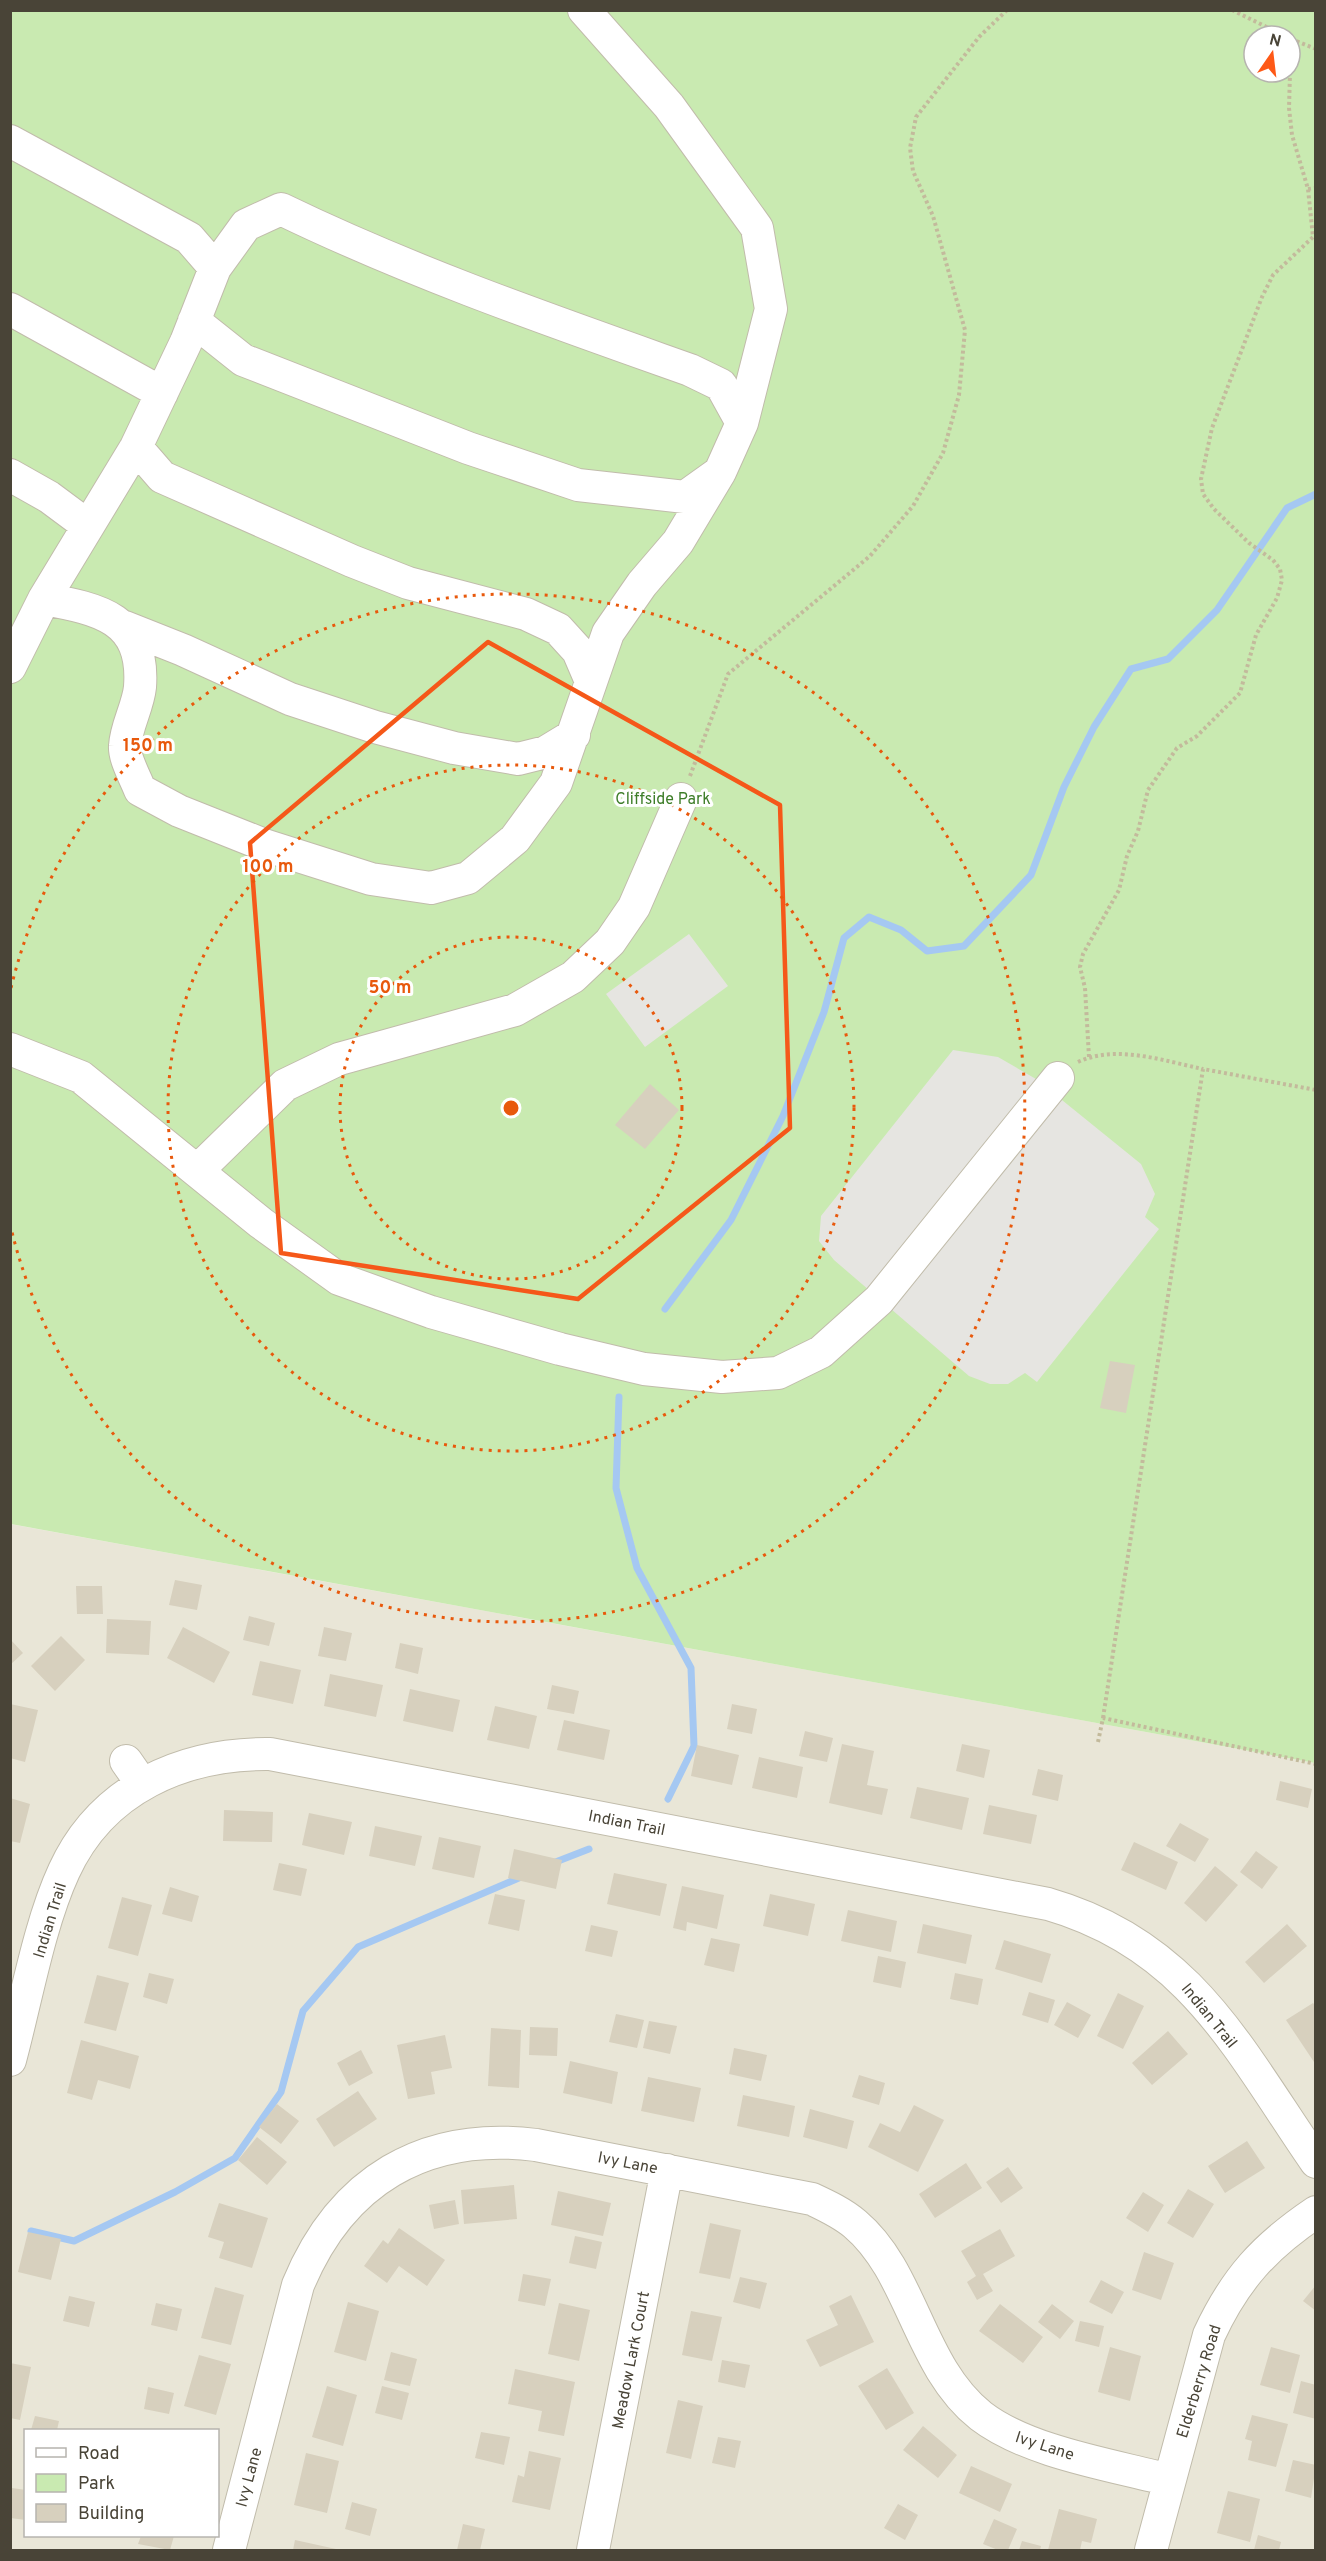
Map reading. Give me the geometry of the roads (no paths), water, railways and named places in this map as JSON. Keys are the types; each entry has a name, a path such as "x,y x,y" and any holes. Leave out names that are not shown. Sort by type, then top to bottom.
{"street":[{"path":"125,627 138,656 140,687 125,747 140,790 178,812 267,846 371,879 431,888 468,878 515,839 556,783 574,735 590,679 608,633 642,584 678,542 720,471 742,423 771,309 757,228 669,106 584,10"},
{"path":"10,141 189,238 215,268"},
{"path":"14,648 136,447 194,321 215,268 246,225 281,209 352,243 466,289 690,369 721,385 742,423"},
{"path":"10,309 162,393"},
{"path":"194,321 243,360 468,448 578,484 684,497 720,471"},
{"path":"136,447 162,477 352,561 408,584 526,614 558,629 578,651 590,679"},
{"path":"10,475 49,497 88,526"},
{"path":"45,599 92,608 125,627 183,650 290,699 375,727 454,748 518,759 546,752 574,735"},
{"path":"198,1170 285,1085 339,1059 515,1010 573,977 610,942 634,907 681,799"},
{"path":"10,1049 81,1077 261,1223 339,1279 431,1312 560,1349 644,1369 722,1377 778,1373 821,1352 879,1300 1058,1078"},
{"name":"Indian Trail","path":"10,2060 53,1897 65,1869 83,1839 106,1813 134,1773 171,1769 200,1760 235,1754 270,1754 1066,1909 1116,1931 1153,1954 1184,1981 1213,2013 1316,2162"},
{"name":"Ivy Lane","path":"229,2550 298,2285 309,2257 328,2227 351,2200 378,2178 404,2162 437,2150 471,2143 506,2141 536,2145 812,2199 836,2210 855,2224 874,2243 941,2371 959,2396 982,2416 1007,2433 1033,2444 1169,2480"},
{"name":"Meadow Lark Court","path":"593,2550 666,2170"},
{"name":"Elderberry Road","path":"1150,2550 1209,2335 1224,2303 1242,2275 1266,2249 1316,2212"}],"waterway":[{"path":"665,1309 731,1220 783,1116 824,1012 844,938 869,917 901,930 927,951 964,946 1031,875 1064,787 1094,727 1131,669 1168,659 1217,610 1287,508 1316,494"},
{"path":"619,1397 616,1488 637,1568 691,1668 694,1746 668,1799"},
{"path":"553,1863 589,1849"},
{"path":"31,2231 74,2241 175,2192 235,2158 281,2092 303,2011 358,1947 521,1877"}],"park label":[{"name":"Cliffside Park","path":"663,798"}]}
